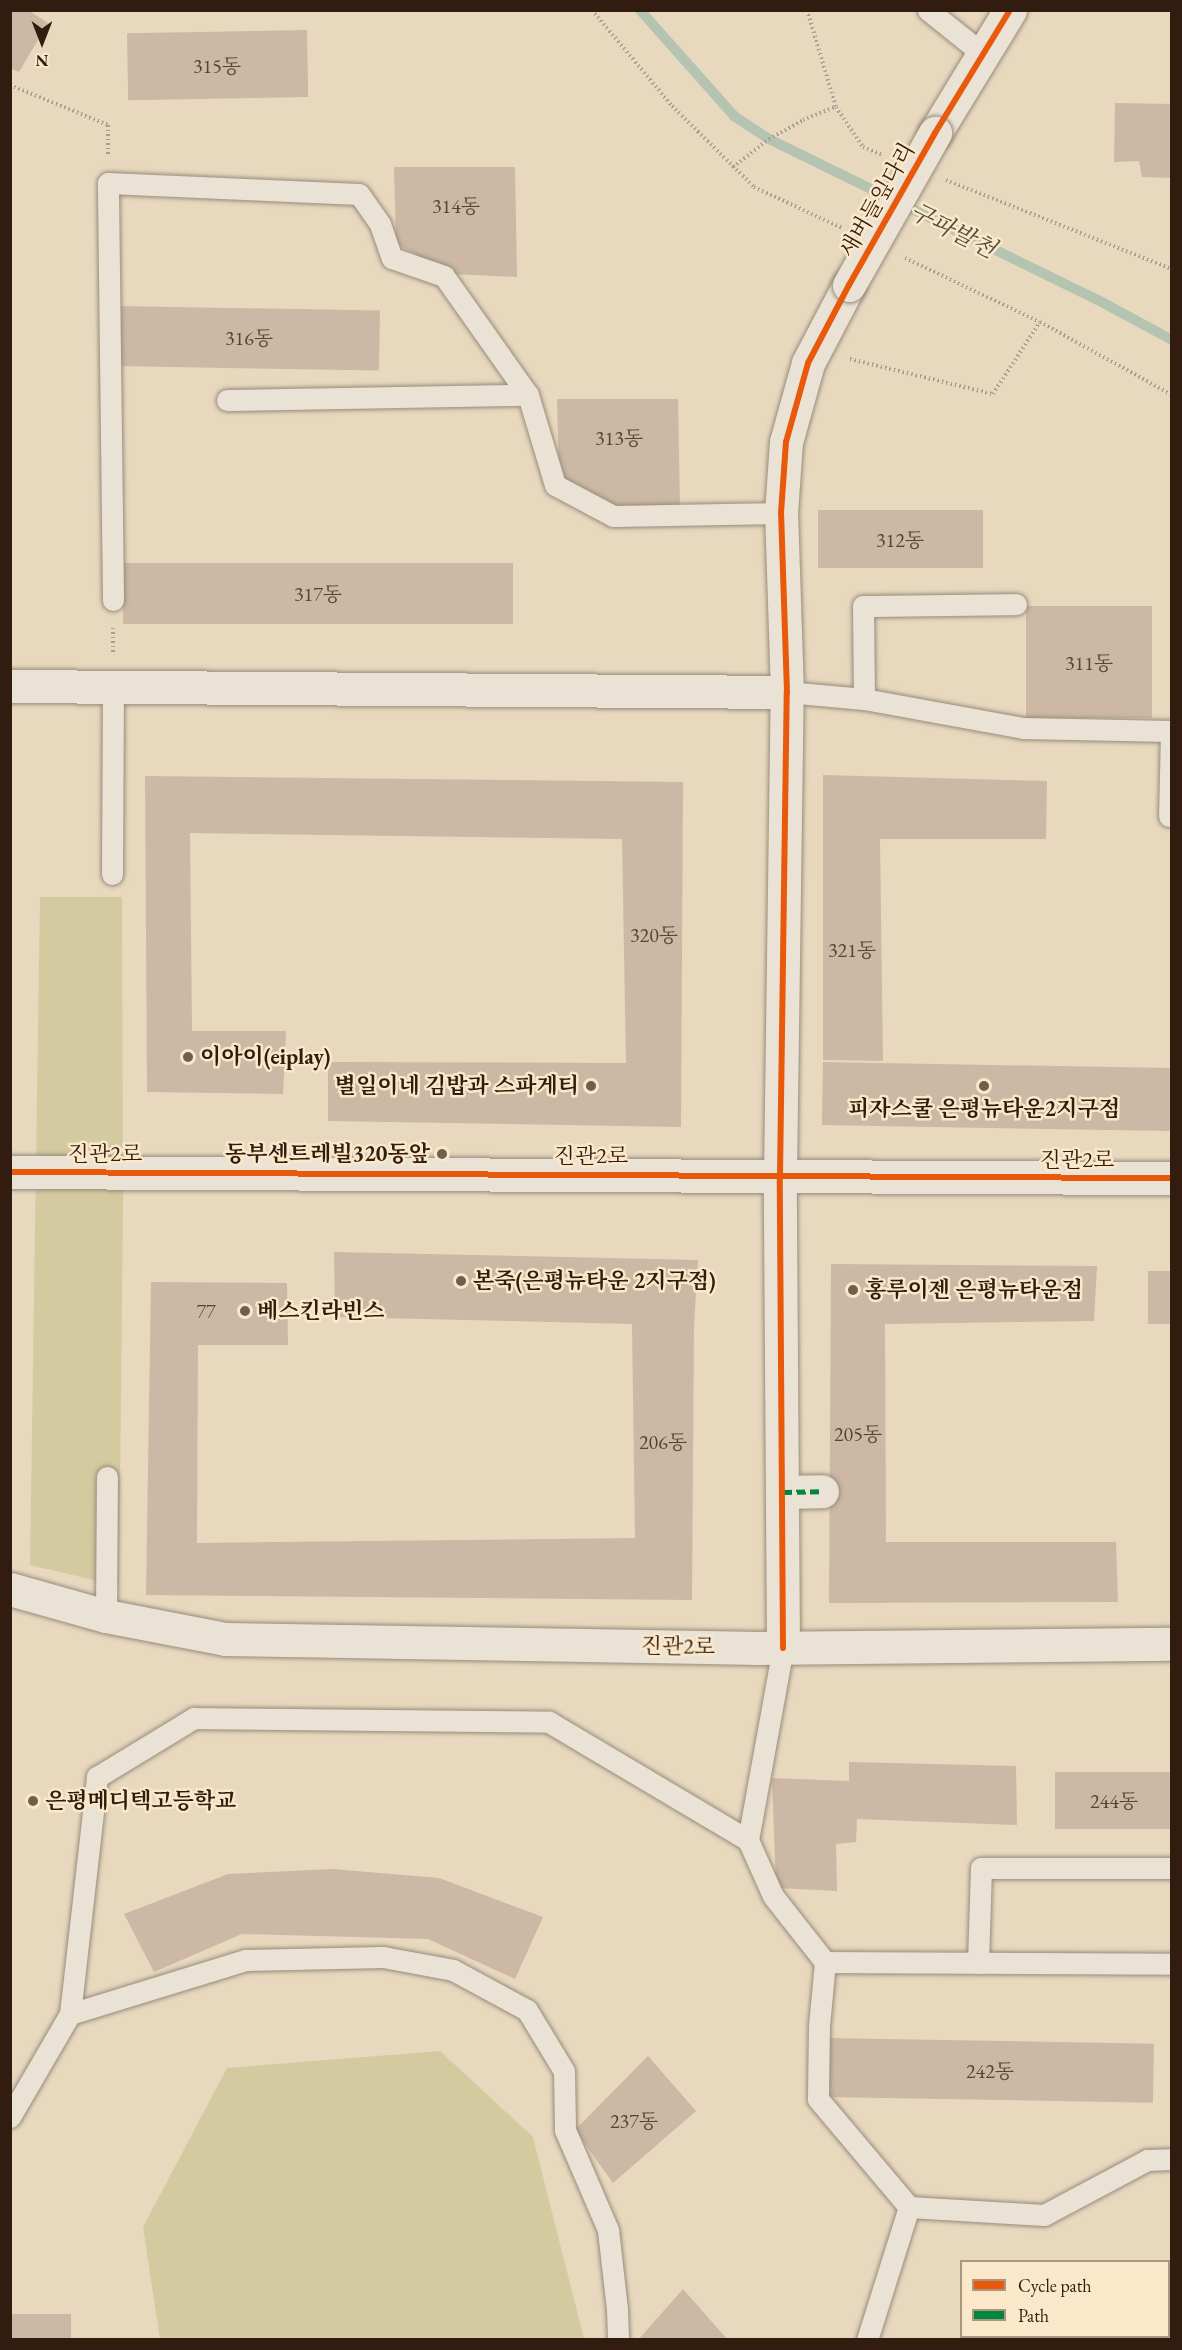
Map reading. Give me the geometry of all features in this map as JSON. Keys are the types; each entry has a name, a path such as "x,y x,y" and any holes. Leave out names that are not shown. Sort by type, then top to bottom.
{"street":[{"name":"새버들잎다리","path":"783,1648 780,1175 787,692 781,513 786,442 808,363 849,285 935,133 1010,10"},
{"path":"10,686 787,692"},
{"name":"진관2로","path":"10,1172 1172,1178"},
{"path":"783,1492 822,1491"},
{"name":"진관2로","path":"10,1589 106,1616 225,1639 783,1648 1172,1644"}],"lane":[{"path":"928,10 983,54"},
{"path":"113,600 108,183 359,194 380,224 392,258 444,276 528,395 555,484 613,516 781,513"},
{"path":"227,400 528,395"},
{"path":"864,699 863,606 1016,604"},
{"path":"112,874 113,687"},
{"path":"787,692 864,699 1023,728 1171,732 1169,816"},
{"path":"106,1616 107,1477"},
{"path":"783,1648 748,1840 773,1896 825,1962 819,2025 818,2099 909,2207 1044,2215 1147,2160 1172,2159"},
{"path":"10,2118 70,2014 98,1777 194,1718 549,1722 748,1840"},
{"path":"978,1963 981,1868 1172,1868"},
{"path":"70,2014 246,1960 382,1957 453,1970 527,2010 564,2071 565,2130 608,2230 617,2308 618,2340"},
{"path":"825,1962 1172,1965"},
{"path":"867,2340 909,2207"}],"path":[{"path":"807,10 836,107 862,147 885,156"},
{"path":"10,85 108,125 108,183"},
{"path":"733,167 769,139 803,120 836,107"},
{"path":"940,178 1172,269"},
{"path":"846,358 993,394 1040,322"}],"shaded area":[{"path":"40,897 122,897 123,1204 119,1586 30,1565"},
{"path":"440,2051 533,2137 584,2339 160,2339 143,2227 227,2068"}],"building":[{"path":"10,10 28,10 48,23 19,72 10,68"},
{"path":"307,30 308,97 128,100 127,33"},
{"path":"1115,103 1172,104 1172,178 1142,177 1139,161 1114,162"},
{"path":"394,167 515,167 517,277 452,274 396,244"},
{"path":"118,306 380,311 379,371 117,366"},
{"path":"557,399 678,399 680,509 615,506 559,476"},
{"path":"818,510 983,510 983,568 818,568"},
{"path":"123,563 513,563 513,624 123,624"},
{"path":"1026,606 1152,606 1152,718 1026,718"},
{"path":"823,775 1047,781 1046,839 880,839 883,1061 823,1060"},
{"path":"145,776 683,782 681,1127 328,1121 328,1062 626,1063 622,839 190,833 192,1031 286,1031 283,1094 147,1092"},
{"path":"823,1062 1172,1068 1171,1131 822,1125"},
{"path":"334,1252 698,1260 694,1326 692,1600 146,1595 151,1282 287,1283 288,1345 198,1345 197,1543 635,1538 632,1324 335,1317"},
{"path":"831,1264 1097,1266 1094,1321 885,1324 886,1542 1116,1542 1118,1602 829,1603"},
{"path":"1148,1271 1172,1271 1172,1324 1148,1324"},
{"path":"849,1762 1016,1766 1017,1825 857,1819 856,1842 836,1844 837,1891 776,1888 772,1778 849,1781"},
{"path":"1055,1772 1172,1772 1172,1829 1055,1829"},
{"path":"332,1869 439,1878 543,1917 515,1979 428,1939 242,1934 154,1972 124,1914 228,1874"},
{"path":"826,2038 1154,2044 1153,2103 825,2097"},
{"path":"648,2056 696,2111 613,2183 575,2130"},
{"path":"1170,2266 1172,2266 1172,2340 1166,2340 1170,2338"},
{"path":"683,2289 728,2340 638,2340"},
{"path":"10,2314 71,2314 71,2340 10,2340"}],"waterway":[{"name":"구파발천","path":"640,10 734,116 769,139 1098,300 1172,340"}],"marked path":[{"path":"783,1492 822,1491"}],"cycle path":[{"path":"783,1648 780,1175 787,692 781,513 786,442 808,363 849,285 935,133 1010,10"},
{"path":"10,1172 1172,1178"}],"place":[{"name":"이아이(eiplay)","path":"188,1057"},
{"name":"별일이네 김밥과 스파게티","path":"591,1086"},
{"name":"피자스쿨 은평뉴타운2지구점","path":"984,1086"},
{"name":"동부센트레빌320동앞","path":"442,1154"},
{"name":"본죽(은평뉴타운 2지구점)","path":"461,1281"},
{"name":"홍루이젠 은평뉴타운점","path":"853,1290"},
{"name":"베스킨라빈스","path":"245,1311"},
{"name":"은평메디텍고등학교","path":"33,1801"}]}
